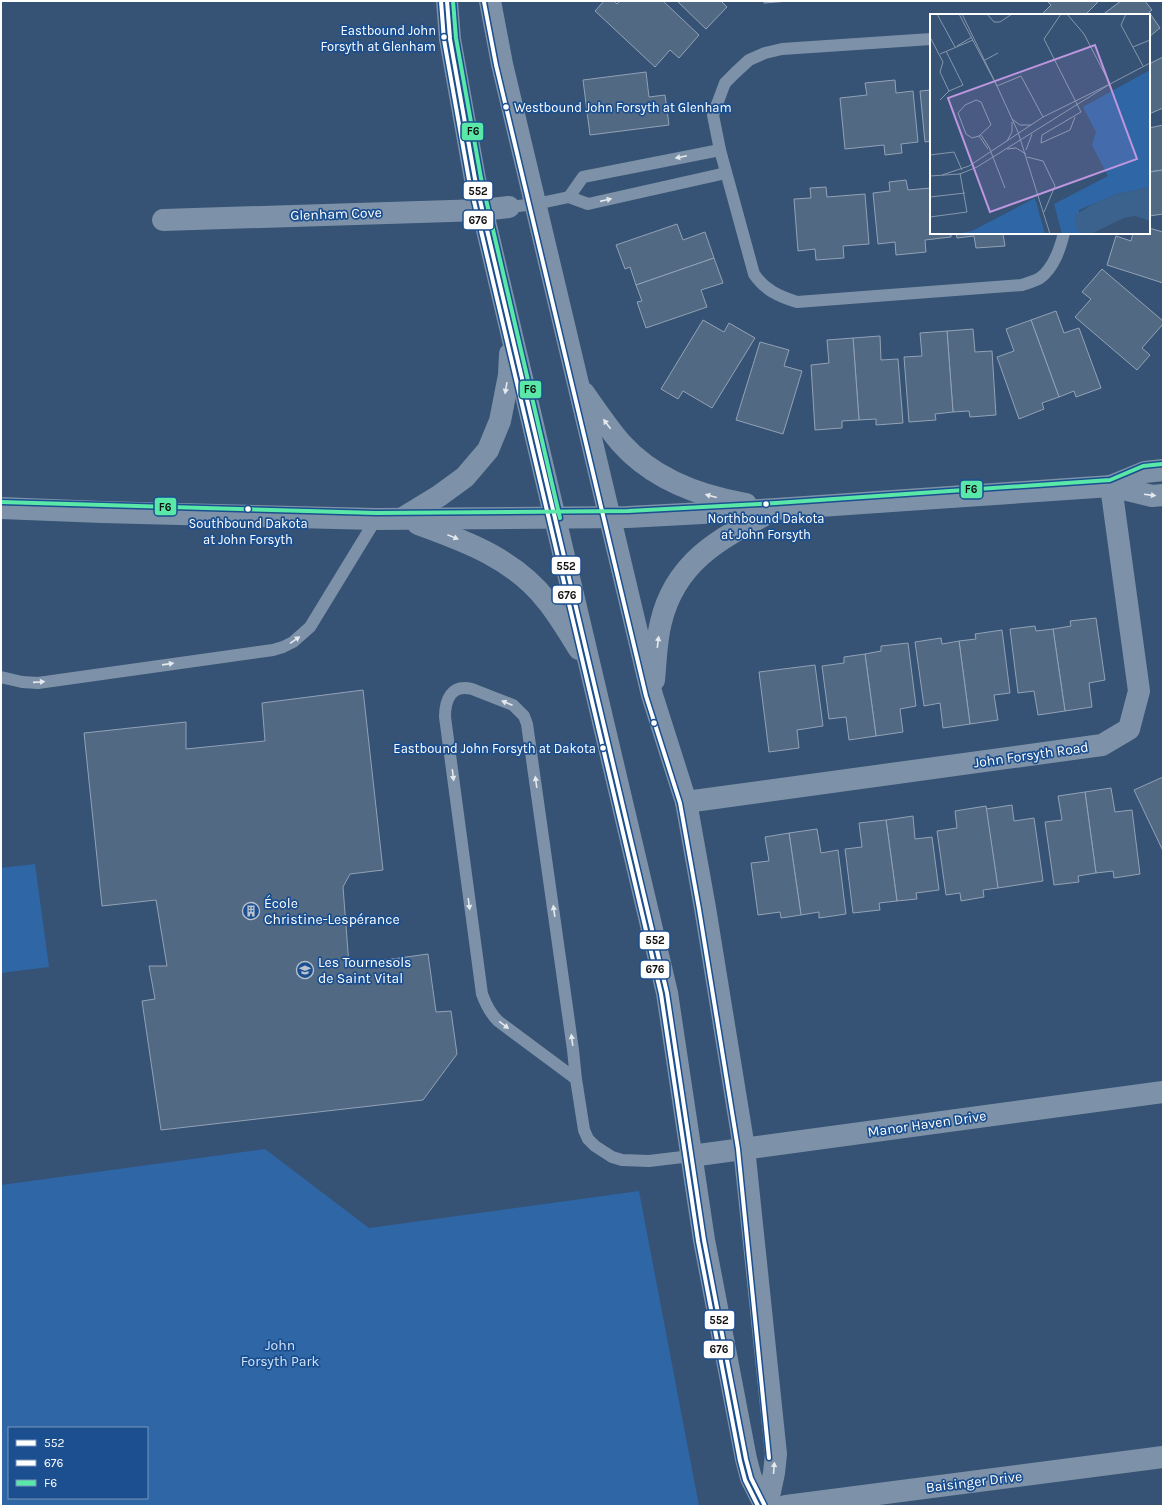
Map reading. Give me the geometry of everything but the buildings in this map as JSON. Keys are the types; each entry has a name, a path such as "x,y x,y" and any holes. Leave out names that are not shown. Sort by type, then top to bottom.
{"street":[{"path":"447,1 451,46 475,179 667,993 704,1240 746,1459 751,1478 766,1506"},
{"path":"490,1 502,64 652,695 686,802 705,908 744,1148 776,1454 774,1473 766,1506"},
{"name":"Glenham Cove","path":"162,220 482,210 509,207"},
{"path":"403,518 440,496 465,477 488,450 500,421 509,375 511,336"},
{"path":"579,386 621,443 647,467 664,478 694,491 735,502 776,509"},
{"path":"1111,486 1146,472 1163,470"},
{"path":"1,508 376,519 554,519 610,518 776,509 1111,486 1152,496 1163,495"},
{"name":"John Forsyth Road","path":"686,802 1102,745 1129,729 1139,691 1111,486"},
{"path":"652,695 661,623 672,590 691,564 719,542 742,527 776,509"},
{"path":"403,518 479,547 519,572 547,600 589,665"},
{"name":"Manor Haven Drive","path":"691,1156 1163,1092"},
{"name":"Baisinger Drive","path":"786,1506 1163,1457"}],"lane":[{"path":"930,39 782,49 765,53 749,60 725,83 713,115 720,150 754,274 761,284 779,296 797,302 1022,285 1039,278 1050,270 1064,234"},
{"path":"569,196 583,178 720,150"},
{"path":"509,207 536,204 569,196 588,204 726,173"},
{"path":"1,677 22,682 38,683 273,650 283,647 293,642 310,627 376,519"},
{"path":"576,1079 498,1021 485,1005 482,994 445,718 445,709 448,701 452,693 457,689 465,687 472,689 513,705 524,716 527,724 576,1079 584,1130 588,1139 603,1152 612,1157 632,1161 649,1161 691,1156"}],"green space":[{"path":"35,864 49,967 1,973 1,868"},
{"name":"John Forsyth Park","path":"265,1149 369,1228 639,1191 699,1506 1,1506 1,1185"}],"transit line":[{"name":"676","path":"441,1 444,40 469,180 661,994 698,1241 740,1461 745,1480 758,1506"},
{"name":"552","path":"447,1 450,39 475,179 667,993 704,1240 746,1459 751,1478 765,1506"},
{"name":"F6","path":"453,1 456,38 481,178 560,518"},
{"name":"676","path":"484,2 496,65 646,696 680,803 699,909 738,1149 769,1458"},
{"name":"F6","path":"1,502 376,513 628,511 776,503 1110,480 1143,466 1162,464"}],"place":[{"name":"Eastbound John Forsyth at Glenham","path":"444,37"},
{"name":"Westbound John Forsyth at Glenham","path":"506,107"},
{"name":"Northbound Dakota at John Forsyth","path":"766,504"},
{"name":"Southbound Dakota at John Forsyth","path":"248,509"},
{"name":"Eastbound John Forsyth at Dakota","path":"603,748"},
{"name":"École Christine-Lespérance","path":"251,911"},
{"name":"Les Tournesols de Saint Vital","path":"305,970"}]}
